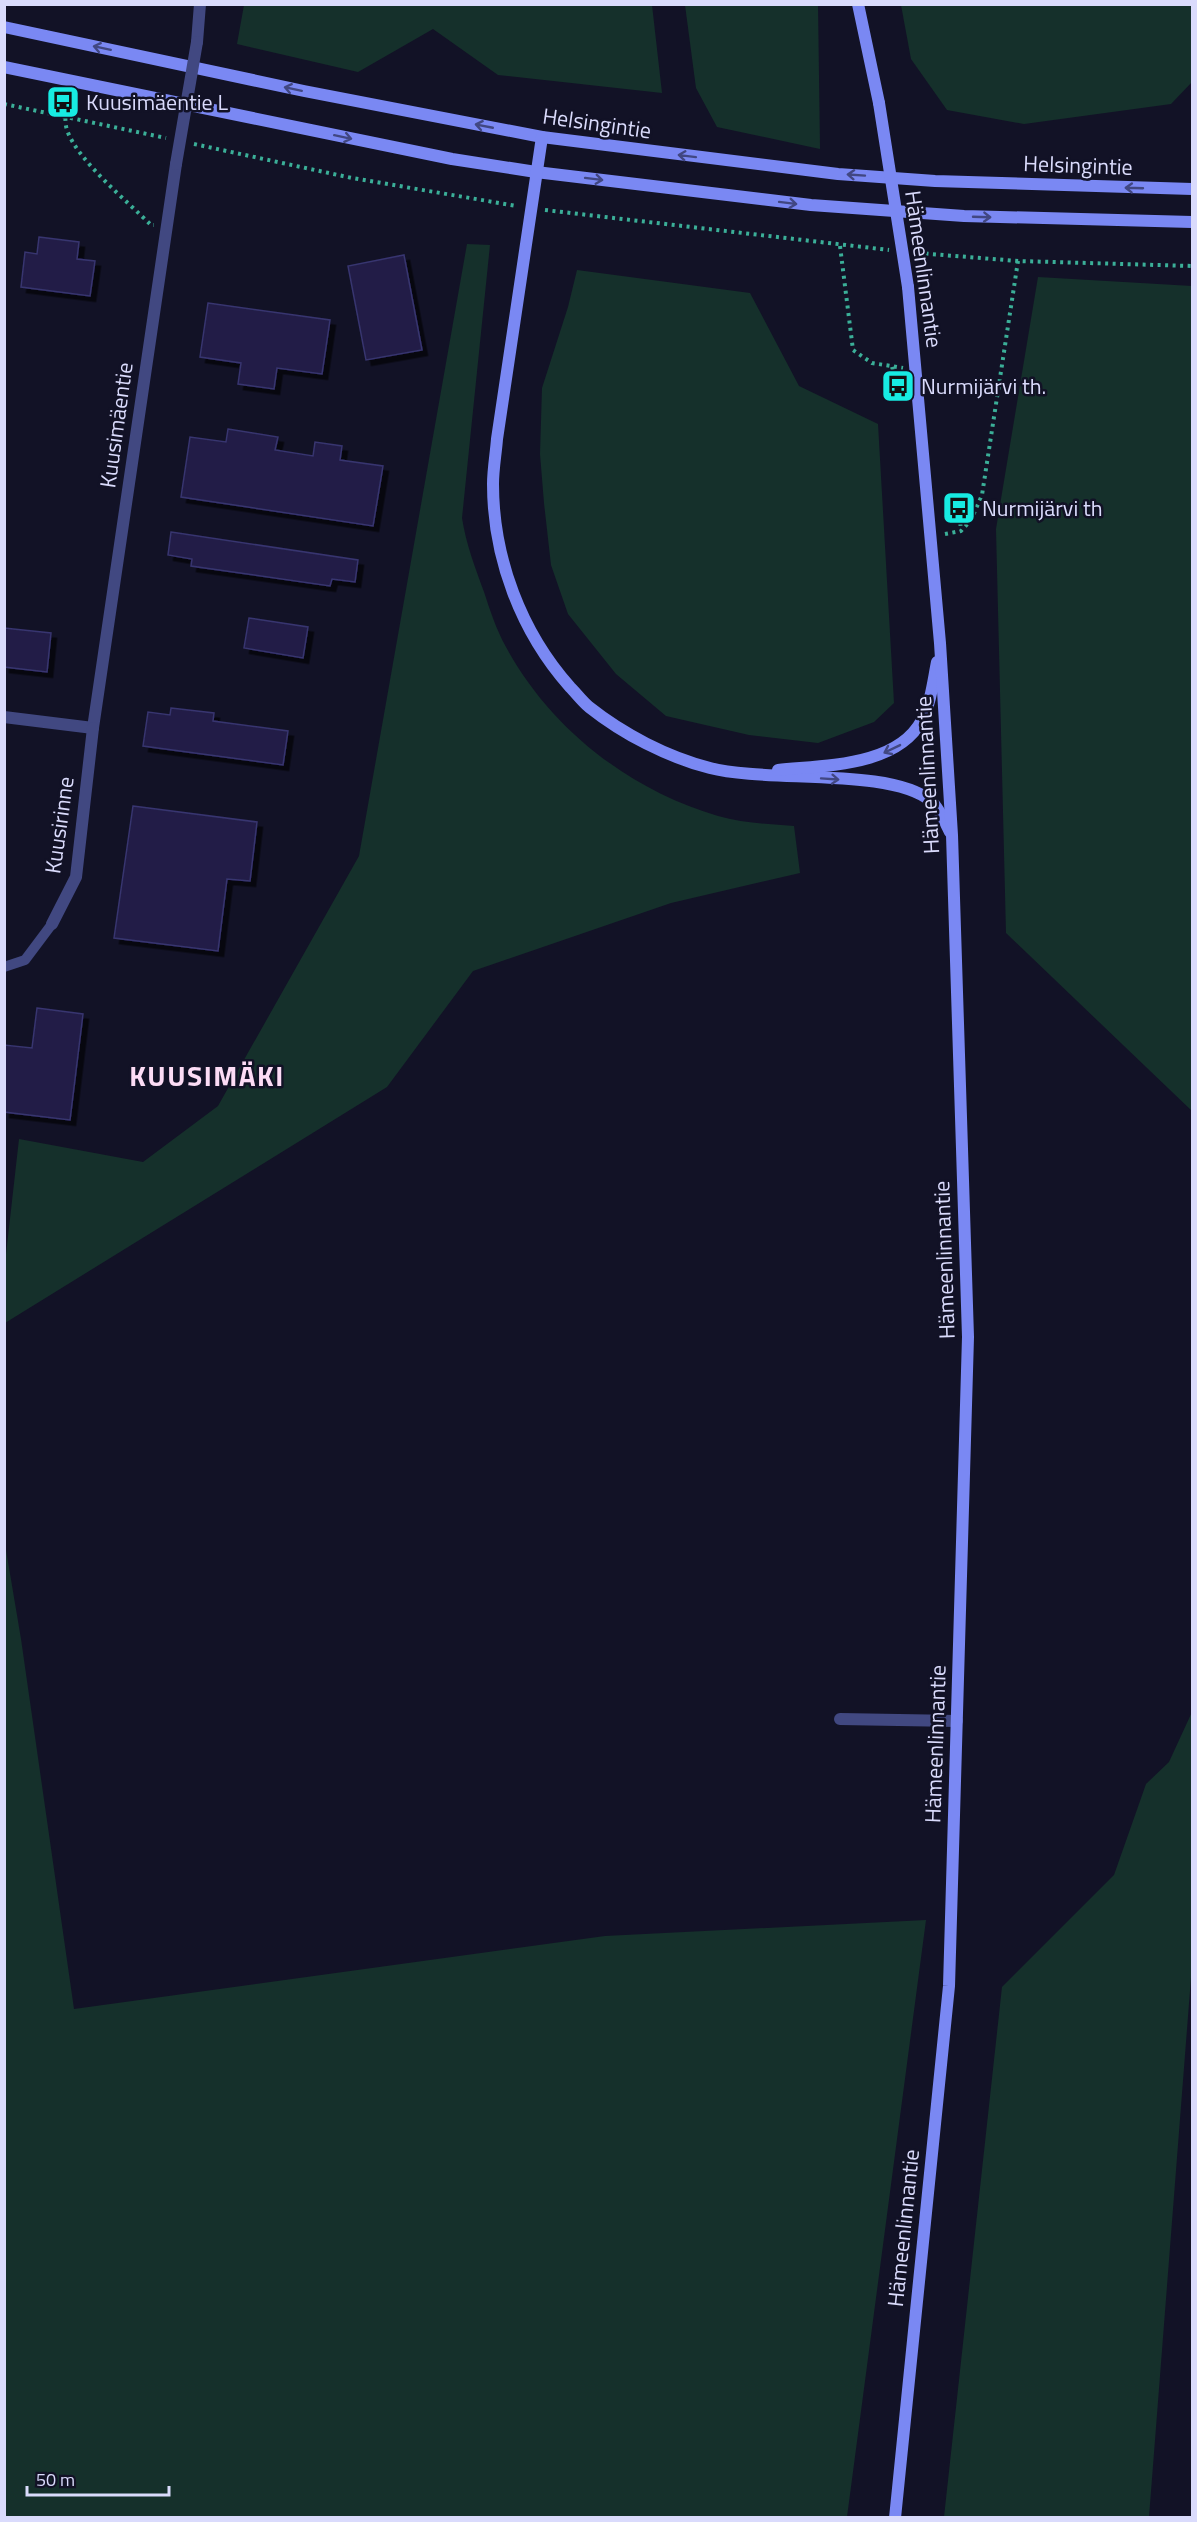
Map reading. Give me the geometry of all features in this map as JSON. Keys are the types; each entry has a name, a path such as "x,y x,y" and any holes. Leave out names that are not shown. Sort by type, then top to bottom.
{"main road":[{"name":"Hämeenlinnantie","path":"858,4 879,103 908,287 940,643 952,835 968,1337 949,1986 896,2517"},
{"name":"Helsingintie","path":"4,27 304,91 542,137 838,174 935,181 1192,189"},
{"path":"4,67 452,159 536,172 811,205 964,216 1192,222"},
{"path":"542,137 497,439 493,483 496,522 503,561 516,603 534,638 557,672 587,706 628,734 710,768 750,774 885,783 913,789 933,802 952,835"},
{"path":"750,774 869,759 900,747 921,723 930,701 940,643"}],"street":[{"name":"Kuusimäentie","path":"93,728 167,227 197,42 200,4"},
{"path":"4,717 93,728"},
{"name":"Kuusirinne","path":"52,924 76,877 93,728"},
{"path":"840,1719 957,1721"}],"lane":[{"path":"4,967 25,960 52,924"}],"path":[{"path":"67,103 65,117 67,131 80,154 151,225 167,227"},
{"path":"4,104 168,139"},
{"path":"191,144 352,178 531,209 899,251"},
{"path":"840,246 853,350 872,363 916,370"},
{"path":"911,252 1018,261 1192,266"},
{"path":"931,537 961,531 971,520 982,495 1018,261"},
{"path":"892,367 897,386"},
{"path":"959,508 961,531"}],"green space":[{"path":"244,5 652,5 662,93 498,75 433,29 358,72 237,44"},
{"path":"685,5 818,5 820,149 717,127 696,88"},
{"path":"901,5 1192,5 1192,82 1171,104 1024,124 947,110 911,59"},
{"path":"467,244 490,245 462,518 474,564 506,647 545,704 595,752 623,772 685,805 718,816 746,822 794,826 800,873 671,903 473,971 387,1087 5,1323 5,1263 19,1139 143,1162 218,1106 359,856"},
{"path":"577,270 750,293 799,386 878,424 894,703 874,722 818,743 749,735 666,716 616,674 568,614 551,565 540,454 542,388 568,307"},
{"path":"1038,277 1192,286 1192,1111 1006,933 996,529"},
{"path":"5,1544 21,1639 74,2009 605,1936 926,1920 847,2517 5,2517"},
{"path":"1192,1712 1192,1965 1149,2517 944,2517 1002,1987 1114,1875 1146,1784 1169,1762"}],"building":[{"path":"39,237 79,242 77,259 95,261 90,296 21,287 25,252 37,254"},
{"path":"404,255 422,350 366,360 348,266"},
{"path":"208,303 330,320 322,374 277,368 274,389 238,384 241,363 200,357"},
{"path":"228,429 278,437 275,450 313,456 315,442 342,446 340,460 383,466 373,526 181,497 190,437 226,442"},
{"path":"171,532 358,560 355,582 332,579 330,586 191,566 192,559 168,555"},
{"path":"249,618 308,627 303,658 244,648"},
{"path":"4,628 51,633 47,672 4,667"},
{"path":"171,708 214,713 213,721 288,731 283,765 143,746 148,712 170,715"},
{"path":"133,806 257,822 250,881 227,879 218,951 114,938"},
{"path":"37,1008 83,1014 70,1120 4,1112 4,1045 32,1048"}],"place":[{"name":"Kuusimäentie L","path":"63,102"},
{"name":"Nurmijärvi th.","path":"898,386"},
{"name":"Nurmijärvi th","path":"959,508"}],"district":[{"name":"KUUSIMÄKI","path":"207,1075"}]}
